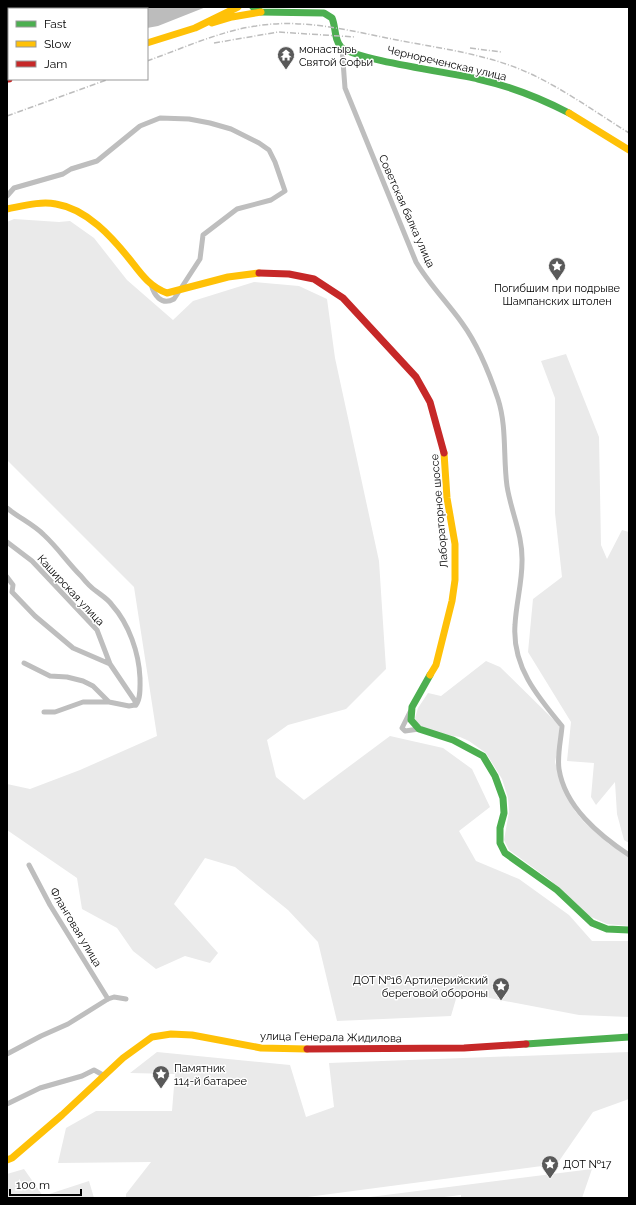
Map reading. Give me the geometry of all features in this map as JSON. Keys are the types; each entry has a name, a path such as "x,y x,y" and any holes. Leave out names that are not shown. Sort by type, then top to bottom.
{"main road":[{"path":"195,28 238,7"},
{"path":"253,7 261,12"},
{"path":"148,43 232,17 261,12 320,12 328,14 334,21 336,40 342,48"},
{"name":"Чернореченская улица","path":"342,48 373,58 502,86 570,112 595,126 629,150"},
{"name":"Лабораторное шоссе","path":"7,209 45,204 57,204 71,209 101,229 150,283 161,291 167,292 228,277 262,273 290,274 314,279 343,298 416,377 430,402 444,449 448,498 455,544 456,580 436,665 411,711"},
{"path":"411,711 411,720 419,729 453,740 483,756 495,776 503,798 504,813 500,828 500,843 505,854 557,890 580,914 592,923 607,929 629,930"},
{"name":"улица Генерала Жидилова","path":"7,1160 12,1158 62,1115 103,1075 152,1037 171,1034 192,1035 261,1048 328,1050 464,1048 629,1038"}],"street":[{"name":"Советская балка улица","path":"342,48 345,88 416,262 424,276 472,338 498,399 503,428 510,505 519,529 522,546 522,562 515,625 516,654 523,672 551,713 562,726 558,756 559,770 574,805 591,826 629,855"},
{"path":"7,196 14,188 63,174 71,169 97,161 140,126 160,118 189,119 210,123 231,129 259,143 269,150 286,191 272,200 237,209 203,235 200,259 182,289"},
{"path":"7,508 30,523 43,534 60,550 76,572 94,590 112,603 129,633 139,663 140,684 138,701 130,707 109,702 83,702 55,712 44,712"},
{"name":"Каширская улица","path":"7,542 32,562 97,630 110,664 135,703"},
{"path":"7,577 12,585 10,593 35,616 73,648 110,664"},
{"path":"24,663 50,676 83,680 93,686 109,702"},
{"path":"411,711 402,728 405,731 419,729"},
{"name":"Фланговая улица","path":"29,865 108,999"},
{"path":"7,1054 68,1024 108,999 114,997 126,999"},
{"path":"7,1104 40,1088 82,1076 94,1070 103,1075"}],"shaded area":[{"path":"7,7 206,7 158,26 148,28 148,8 8,8 7,57"},
{"path":"14,219 59,222 70,221 94,238 127,280 173,320 193,301 254,282 299,286 327,299 335,358 379,561 386,669 346,709 288,725 267,740 276,777 304,800 390,736 443,748 472,769 490,807 459,831 476,861 519,879 569,915 592,941 629,941 629,1017 579,1015 458,992 451,1016 337,1021 318,942 288,910 235,867 205,858 174,904 218,953 210,963 185,956 156,969 133,951 117,928 82,909 77,878 7,830 7,784 30,789 80,770 157,736 134,587 7,460 7,222"},
{"path":"566,354 599,437 601,545 607,559 622,530 629,532 629,843 624,840 617,814 615,782 596,805 591,797 594,763 567,761 571,722 528,652 533,599 562,577 555,513 555,398 541,361"},
{"path":"486,661 500,667 559,725 559,742 555,762 562,786 575,811 584,822 609,844 629,857 629,926 607,924 589,916 550,880 509,850 504,840 509,812 508,798 502,779 486,753 469,741 460,737 429,732 417,723 415,718 418,708 428,693 441,696"},
{"path":"157,1052 290,1065 306,1117 334,1107 329,1063 629,1052 629,1099 593,1112 557,1164 300,1198 126,1198 126,1194 151,1162 58,1163 66,1128 96,1111 172,1111 175,1074 130,1073"},
{"path":"24,1169 43,1196 89,1181 94,1198 7,1198 7,1174"},
{"path":"592,1169 582,1198 461,1198 461,1195 436,1198 362,1198"}],"railway":[{"path":"148,61 215,36 242,28 274,24 327,27 465,53 515,67 556,87 629,133"},
{"path":"214,43 278,32 355,37"},
{"path":"470,48 501,52"},
{"path":"7,116 106,80"}],"traffic: fast":[{"path":"253,7 261,12 324,13 332,18 339,44 341,47 350,52 405,66 466,76 501,85 547,102 569,113"},
{"path":"430,675 412,707 411,720 419,729 453,740 483,756 495,776 503,798 504,813 500,828 500,843 505,853 557,890 592,923 607,929 629,930"},
{"path":"526,1044 629,1037"}],"traffic: slow":[{"path":"148,43 195,28 238,7"},
{"path":"212,23 232,17 261,12"},
{"path":"569,113 629,150"},
{"path":"7,209 32,204 50,203 67,207 78,212 98,225 124,252 151,284 167,293 228,277 259,273"},
{"path":"430,675 436,665 452,601 455,580 455,544 447,498 444,453"},
{"path":"7,1160 12,1158 62,1115 123,1058 152,1037 171,1034 192,1035 261,1048 307,1049"}],"traffic: jam":[{"path":"259,273 289,274 314,279 343,298 416,377 430,402 444,453"},
{"path":"307,1049 464,1048 526,1044"}],"place":[{"name":"монастырь Святой Софьи","path":"286,70"},
{"name":"Погибшим при подрыве Шампанских штолен","path":"557,281"},
{"name":"ДОТ №16 Артилерийский береговой обороны","path":"501,1001"},
{"name":"Памятник 114-й батарее","path":"161,1089"},
{"name":"ДОТ №17","path":"550,1179"}]}
